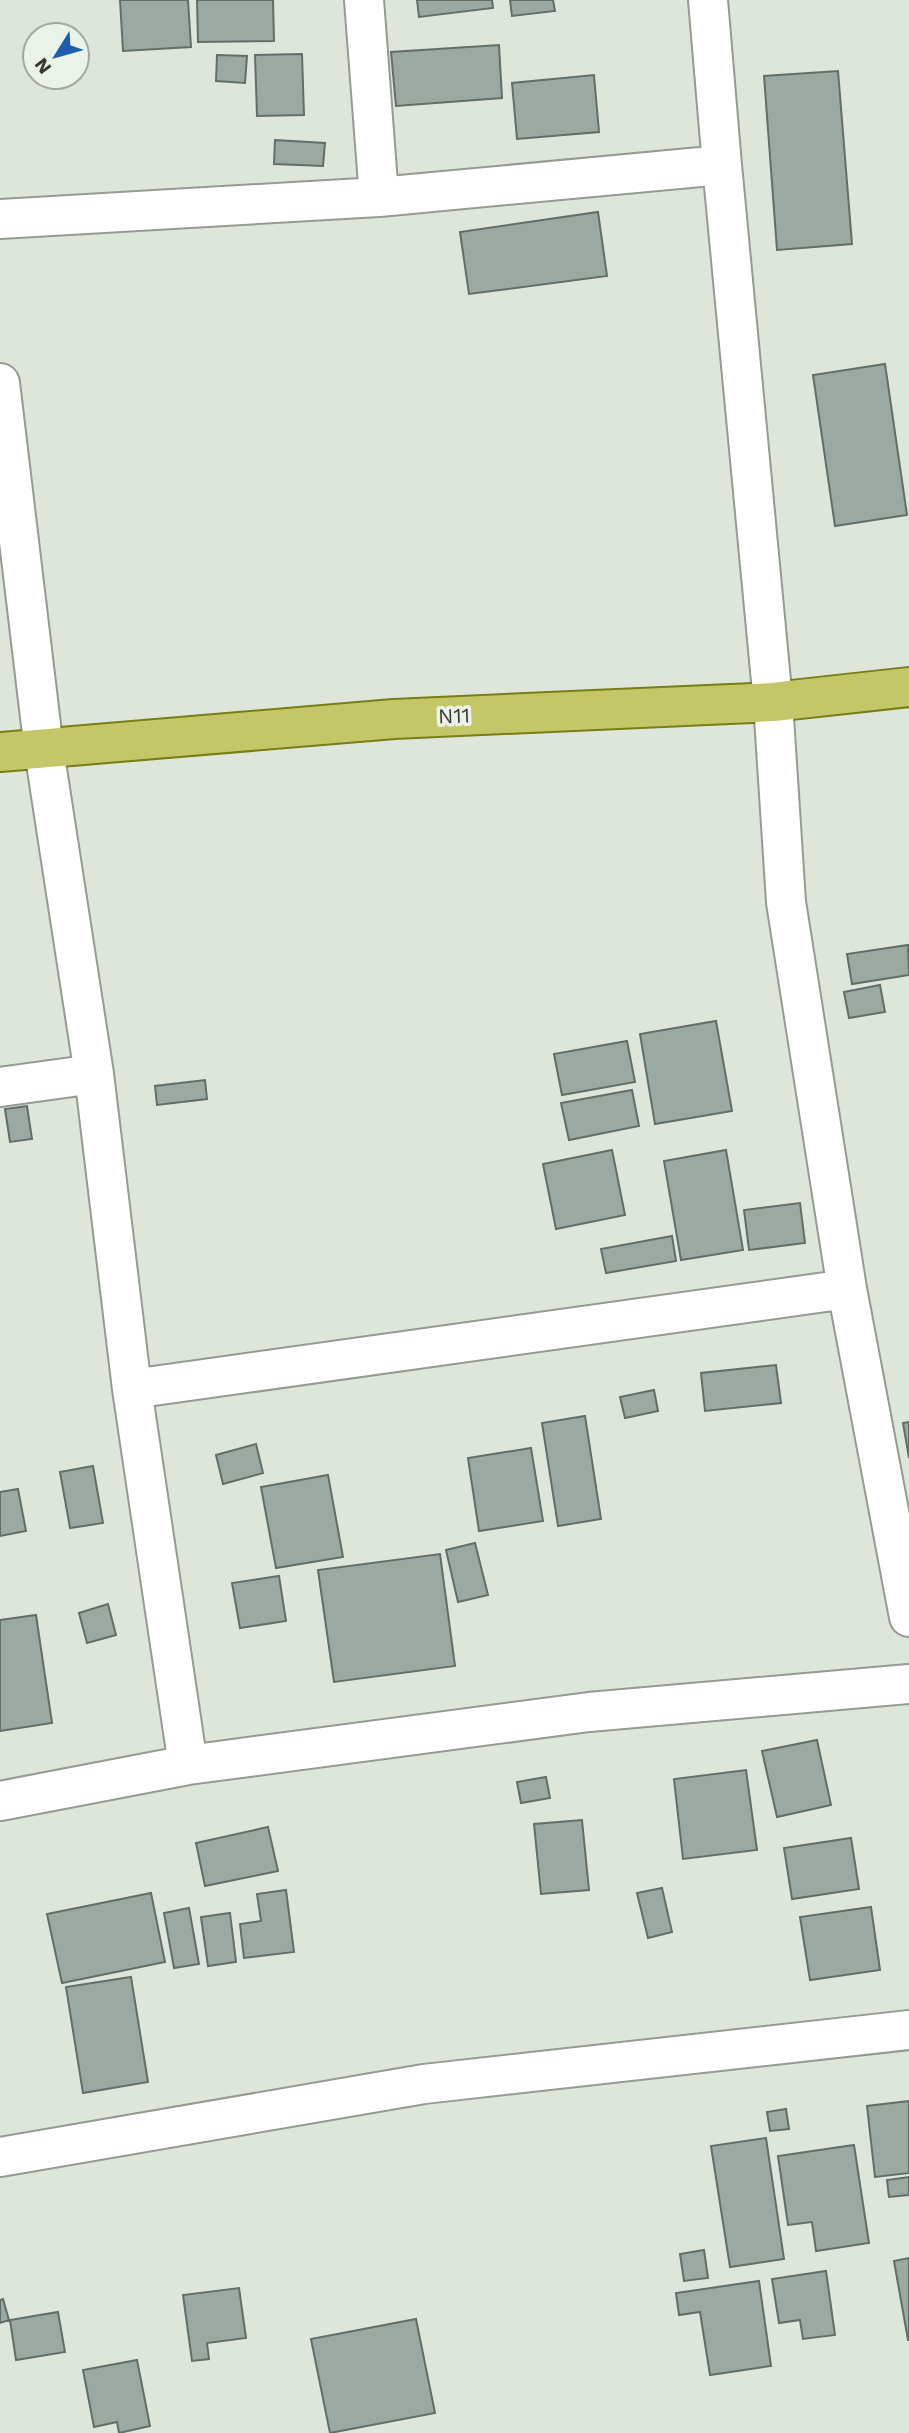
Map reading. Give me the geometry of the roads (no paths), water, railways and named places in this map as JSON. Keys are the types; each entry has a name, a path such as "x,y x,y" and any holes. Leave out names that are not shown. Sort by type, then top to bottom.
{"main road":[{"name":"N11","path":"0,752 394,719 773,702 909,687"}],"street":[{"path":"364,0 379,197"},
{"path":"708,0 773,702 786,902 847,1289 909,1617"},
{"path":"0,219 379,197 722,165"},
{"path":"0,383 44,750 94,1074 132,1389 188,1765"},
{"path":"0,1087 94,1074"},
{"path":"132,1389 847,1289"},
{"path":"0,1801 188,1765 589,1712 909,1684"},
{"path":"0,2157 424,2084 909,2030"}]}
